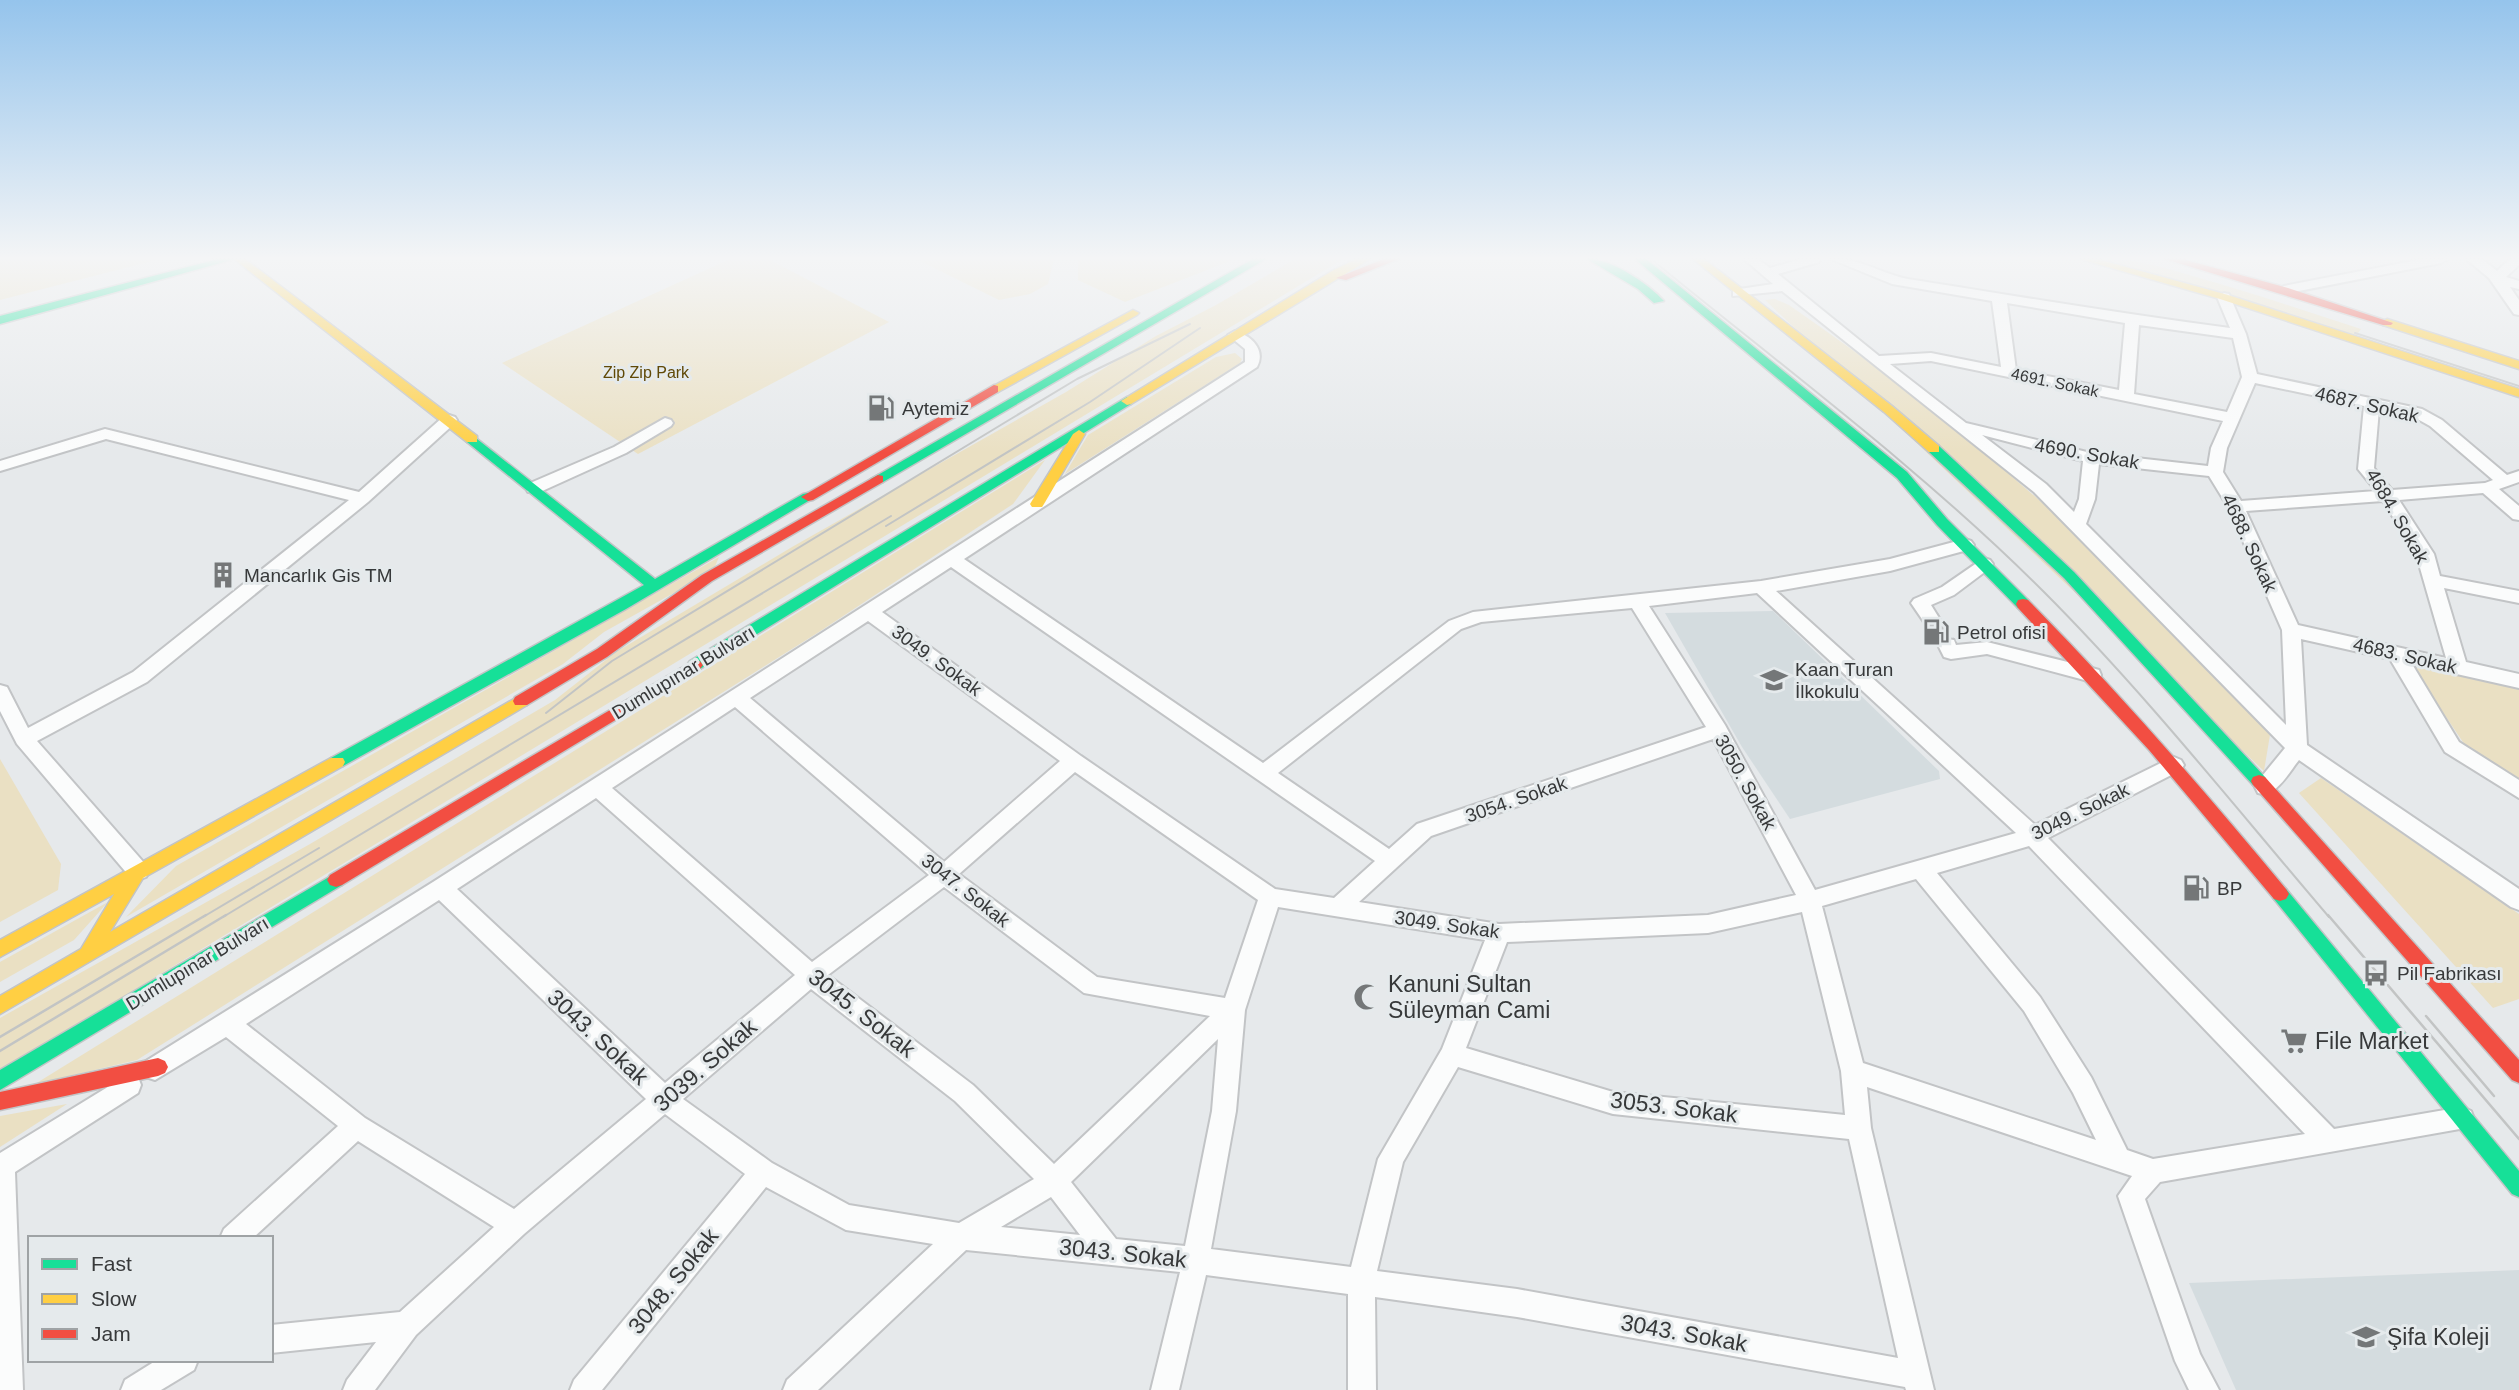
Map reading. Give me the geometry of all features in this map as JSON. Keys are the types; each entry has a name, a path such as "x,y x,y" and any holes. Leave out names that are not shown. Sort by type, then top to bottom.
{"main road":[{"path":"324,324 449,420 654,586"},
{"path":"0,949 739,539 1053,355 1112,324"},
{"path":"0,1006 602,653 706,578 1145,324"},
{"name":"Dumlupınar Bulvarı","path":"0,1081 695,665 1254,324"},
{"path":"1720,324 1902,475 1942,522 2095,676 2174,765 2519,1187"},
{"path":"1767,324 2069,575"},
{"path":"1778,324 1888,409 1976,486 2069,575 2264,787 2519,1074"},
{"path":"2307,324 2519,393"},
{"path":"2392,324 2516,363"},
{"path":"1037,504 1083,428"},
{"path":"1832,439 1911,502 1942,522"},
{"path":"706,578 739,539"},
{"path":"88,954 138,871"},
{"path":"0,1101 158,1067"}],"street":[{"path":"1830,324 2040,488 2297,748 2519,901"},
{"path":"2002,324 2009,372"},
{"path":"2126,397 2132,324"},
{"path":"2162,324 2239,334"},
{"path":"2235,324 2249,377"},
{"path":"9,1390 1,1166 598,788 1252,364 1254,352 1251,345 1235,335"},
{"name":"4691. Sokak","path":"1876,361 1931,357 2232,418"},
{"name":"4687. Sokak","path":"2249,377 2417,412 2512,479"},
{"name":"4688. Sokak","path":"2249,377 2219,448 2215,472 2236,507 2291,630 2297,748"},
{"name":"4684. Sokak","path":"2372,404 2366,470 2389,497 2425,554 2458,667"},
{"path":"24,739 140,677 362,498 449,420"},
{"path":"534,488 620,450 665,424"},
{"name":"4690. Sokak","path":"1962,425 2091,458 2215,472"},
{"path":"0,466 105,434 362,498"},
{"path":"2077,525 2087,499 2091,458"},
{"path":"2236,507 2487,488 2512,479"},
{"path":"2487,488 2519,515"},
{"path":"1264,773 1455,625 1479,616 1761,587 1876,569 1965,545"},
{"path":"952,559 1391,861"},
{"path":"1930,618 1920,603 1948,591 1984,564"},
{"path":"2432,580 2519,597"},
{"path":"1761,587 2033,836 2329,1141"},
{"name":"3050. Sokak","path":"1637,601 1717,730 1810,901 1853,1071 1859,1128 1919,1382"},
{"name":"3049. Sokak","path":"869,612 940,661 1074,761 1270,897 1499,933 1708,924 1810,901 2033,836 2174,765"},
{"name":"4683. Sokak","path":"2291,630 2519,681"},
{"path":"1947,645 1951,652 1987,648 2095,676"},
{"path":"2397,654 2452,747 2519,790"},
{"path":"0,692 24,739 138,871"},
{"name":"3047. Sokak","path":"736,697 944,875 1092,986 1233,1010"},
{"name":"3054. Sokak","path":"1338,908 1424,830 1717,730"},
{"path":"2264,787 2297,748"},
{"name":"3039. Sokak","path":"357,1390 406,1325 515,1225 811,975 944,875 1074,761"},
{"name":"3045. Sokak","path":"598,788 811,975 964,1093 1054,1181 1111,1253"},
{"path":"1921,869 2032,1004 2082,1085 2118,1159"},
{"name":"3043. Sokak","path":"441,888 665,1100 763,1172 846,1217 961,1236 1196,1260 1517,1303 1919,1382"},
{"path":"1165,1390 1196,1260 1224,1111 1233,1010 1270,897"},
{"path":"1362,1390 1361,1282 1391,1159 1452,1054 1499,933"},
{"path":"797,1390 961,1236 1054,1181 1233,1010"},
{"path":"227,1023 356,1126 515,1225"},
{"name":"3053. Sokak","path":"1452,1054 1613,1103 1859,1128"},
{"path":"1853,1071 2152,1171 2462,1119"},
{"path":"235,1236 356,1126"},
{"path":"2152,1171 2131,1196 2189,1362 2205,1390"},
{"name":"3048. Sokak","path":"584,1390 763,1172"},
{"path":"273,1339 406,1325"},
{"path":"135,1390 175,1363"}],"shaded area":[{"name":"Kaan Turan İlkokulu","path":"1773,611 1939,771 1940,779 1790,819 1742,747 1665,613"},
{"name":"Şifa Koleji","path":"2519,1270 2519,1390 2236,1390 2189,1283"}],"green space":[{"name":"Zip Zip Park","path":"588,324 885,324 638,454 502,363"},
{"path":"1179,324 1236,324 0,1071 0,1018 310,844 555,700 616,652 792,547 1066,392"},
{"path":"1790,324 1816,324 1889,377 1986,454 2077,535 2134,591 2270,735 2264,771"},
{"path":"2316,324 2345,324 2361,329 2356,336"},
{"path":"1235,353 1242,359 1240,363 1065,474 1088,435 1216,357"},
{"path":"1045,460 1013,504 819,632 137,1060 35,1084"},
{"path":"719,557 713,571 604,632 563,664 126,917 176,866"},
{"path":"2415,660 2519,685 2519,782 2469,751 2413,668"},
{"path":"0,759 61,864 58,890 0,922"},
{"path":"2321,778 2519,914 2519,999 2493,1008 2299,793"},
{"path":"108,902 74,940 0,982 0,962"},
{"path":"67,1104 0,1147 0,1116"}],"tunnel":[{"path":"1930,618 1947,645"}],"tram line":[{"path":"546,713 612,661 1009,420 1077,379 1190,324"},
{"path":"1731,324 1901,461 1997,546 2043,591 2154,710 2329,917"},
{"path":"886,526 1090,402 1200,328"},
{"path":"2355,333 2519,386"},
{"path":"223,917 891,516"},
{"path":"203,917 319,848"},
{"path":"0,1037 206,915"},
{"path":"0,1051 226,915"},
{"path":"2328,915 2519,1139"},
{"path":"2426,1016 2494,1096"}],"traffic: fast":[{"path":"878,479 1147,324"},
{"path":"1719,324 1902,475 1942,522 2023,604"},
{"path":"695,665 1127,401"},
{"path":"472,439 654,586"},
{"path":"1934,449 2069,575 2259,781"},
{"path":"337,762 621,605 808,497"},
{"path":"0,1081 336,880"},
{"path":"2280,894 2519,1187"}],"traffic: slow":[{"path":"323,324 472,439"},
{"path":"994,389 1113,324"},
{"path":"1127,401 1253,324"},
{"path":"1780,324 1934,449"},
{"path":"2307,324 2519,393"},
{"path":"2390,324 2519,365"},
{"path":"1037,504 1079,434"},
{"path":"0,1006 521,701"},
{"path":"0,949 337,762"},
{"path":"89,951 138,871"}],"traffic: jam":[{"path":"808,497 994,389"},
{"path":"521,701 602,653 707,578 878,479"},
{"path":"2023,604 2155,746 2280,894"},
{"path":"336,880 695,665"},
{"path":"2259,781 2519,1074"},
{"path":"0,1101 158,1067"}],"place":[{"name":"Aytemiz","path":"881,408"},
{"name":"Mancarlık Gis TM","path":"223,575"},
{"name":"Petrol ofisi","path":"1936,632"},
{"name":"Kaan Turan İlkokulu","path":"1774,680"},
{"name":"BP","path":"2196,888"},
{"name":"Pil Fabrikası","path":"2376,973"},
{"name":"Kanuni Sultan Süleyman Cami","path":"1367,997"},
{"name":"File Market","path":"2294,1041"},
{"name":"Şifa Koleji","path":"2366,1337"}]}
